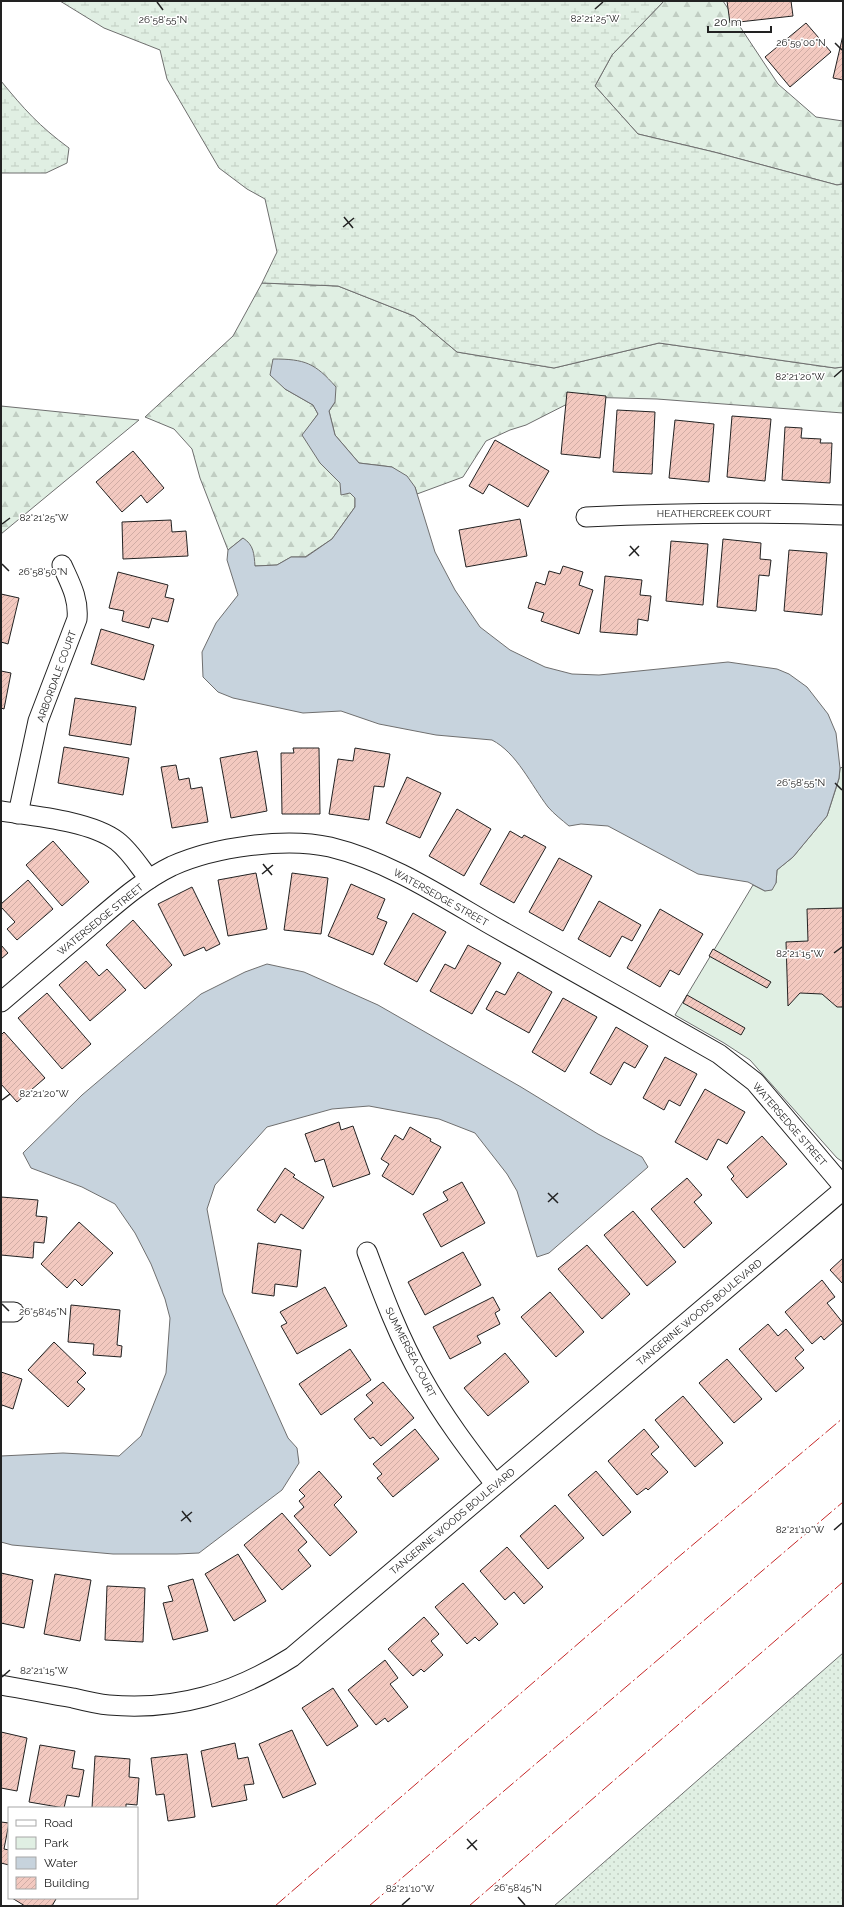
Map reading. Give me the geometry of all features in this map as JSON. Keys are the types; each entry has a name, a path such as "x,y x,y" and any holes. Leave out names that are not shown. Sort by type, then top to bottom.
{"street":[{"name":"HEATHERCREEK COURT","path":"586,517 746,512 843,515"},
{"name":"ARBORDALE COURT","path":"10,813 38,720 77,619 78,607 76,595 62,565"},
{"path":"10,813 83,825 100,831 118,841 149,879"},
{"name":"WATERSEDGE STREET","path":"1,1002 117,903 149,879 172,866 196,857 258,845 296,844 328,847 358,856 386,867 417,883 719,1054 738,1067 760,1087 843,1186"},
{"name":"TANGERINE WOODS BOULEVARD","path":"1,1685 107,1705 135,1706 188,1702 245,1684 292,1657 843,1190"},
{"name":"SUMMERSEA COURT","path":"368,1252 384,1299 422,1378 467,1447 495,1484"}],"green space":[{"path":"60,1 664,1 612,55 595,86 638,134 714,152 837,185 843,184 843,367 835,368 659,343 554,368 457,352 414,316 338,286 262,283 277,252 265,199 247,189 219,168 167,79 160,50 104,28"},
{"path":"664,1 723,1 778,84 816,117 843,121 843,184 837,185 714,152 638,134 595,86 612,55"},
{"path":"1,81 32,117 69,148 67,163 46,173 1,173"},
{"path":"262,283 338,286 414,316 457,352 554,368 659,343 835,368 843,367 843,413 657,399 581,397 526,425 510,430 486,441 463,477 417,494 415,487 392,467 359,463 335,435 329,411 335,402 285,389 313,405 318,414 303,435 331,473 355,498 355,507 332,539 305,557 291,557 277,565 255,566 243,538 228,550 200,478 192,449 174,429 145,417 233,336"},
{"path":"1,406 139,420 1,534"},
{"path":"843,767 843,1162 837,1158 750,1060 724,1043 675,1015 753,885 765,891 776,883 777,870 793,857 827,816 839,779 840,768"},
{"path":"843,1653 843,1906 554,1906"}],"water":[{"path":"273,359 293,360 309,364 322,372 336,387 335,402 329,411 335,435 359,463 392,467 407,476 415,487 435,552 455,590 480,627 510,650 545,667 572,674 599,675 728,662 777,669 789,674 807,687 828,714 836,733 840,768 839,778 827,816 793,857 777,870 776,883 772,890 765,891 748,882 698,874 608,826 581,824 569,826 555,815 548,807 523,770 509,753 492,740 436,735 379,724 341,711 303,713 233,698 218,692 203,677 202,652 216,623 238,595 227,560 228,550 243,538 247,541 254,554 255,566 277,565 291,557 306,557 332,539 355,507 355,498 350,493 341,495 340,483 320,463 302,435 318,414 313,405 285,389 270,375"},
{"path":"267,964 304,972 378,1005 521,1087 598,1134 642,1157 648,1167 549,1253 537,1257 517,1191 507,1174 475,1133 439,1119 369,1106 332,1109 267,1127 215,1185 207,1209 223,1293 288,1438 297,1448 299,1463 282,1490 199,1553 113,1554 12,1545 1,1542 1,1456 63,1453 119,1456 141,1436 166,1373 170,1318 165,1299 151,1264 135,1233 115,1204 82,1187 31,1168 23,1153 82,1095 201,994 245,972"}],"building":[{"path":"727,1 791,1 793,16 730,23"},
{"path":"806,23 831,52 790,87 765,57"},
{"path":"843,35 843,80 833,78"},
{"path":"567,392 606,396 600,458 561,454"},
{"path":"617,410 655,412 652,474 613,472"},
{"path":"732,416 771,419 765,481 727,477"},
{"path":"675,420 714,424 709,482 669,478"},
{"path":"785,427 802,428 801,438 821,439 820,443 832,443 830,483 782,480"},
{"path":"495,440 549,471 528,507 489,484 483,494 469,486"},
{"path":"133,451 164,488 147,503 141,495 122,512 96,482"},
{"path":"520,519 527,556 466,567 459,530"},
{"path":"171,520 172,532 186,531 188,556 123,559 122,522"},
{"path":"723,539 761,543 760,559 771,560 769,576 759,575 756,611 717,607"},
{"path":"671,541 708,544 703,605 666,601"},
{"path":"789,550 827,553 822,615 784,611"},
{"path":"563,566 583,572 579,585 593,590 579,634 541,621 544,613 528,608 536,582 545,585 549,571 560,574"},
{"path":"118,572 168,585 165,597 174,599 168,622 152,618 149,628 122,621 124,611 109,608"},
{"path":"605,576 642,580 640,595 651,596 648,621 638,619 637,635 600,632"},
{"path":"1,594 19,598 8,644 1,642"},
{"path":"101,629 154,645 144,680 91,664"},
{"path":"1,671 11,673 4,709 1,708"},
{"path":"75,698 136,707 131,745 69,735"},
{"path":"64,747 129,758 123,795 58,783"},
{"path":"293,748 319,748 320,814 282,814 281,753 294,753"},
{"path":"355,748 390,754 384,787 374,786 369,820 329,814 338,759 353,761"},
{"path":"257,751 267,811 231,818 220,758"},
{"path":"176,765 179,780 189,778 191,789 202,787 208,822 172,828 161,767"},
{"path":"407,777 441,793 420,838 386,823"},
{"path":"457,809 491,829 464,876 429,856"},
{"path":"510,831 522,838 524,835 546,847 514,903 480,884"},
{"path":"53,841 89,882 62,906 26,865"},
{"path":"559,858 592,876 563,931 529,912"},
{"path":"256,873 267,929 228,936 218,880"},
{"path":"292,873 328,878 321,934 284,930"},
{"path":"28,880 53,909 17,940 7,929 15,922 1,907 1,904"},
{"path":"351,884 385,899 377,918 387,922 373,955 328,936"},
{"path":"192,887 220,944 206,951 204,947 184,956 158,904"},
{"path":"599,901 641,925 632,941 622,936 610,957 578,939"},
{"path":"843,908 843,1007 837,1007 822,994 800,993 788,1006 786,942 808,941 807,909"},
{"path":"660,909 703,934 679,975 670,970 660,987 627,968"},
{"path":"413,913 446,932 417,982 384,964"},
{"path":"133,920 172,965 145,989 106,945"},
{"path":"1,945 8,953 1,959"},
{"path":"468,945 501,963 472,1014 430,991 445,964 455,969"},
{"path":"713,949 771,982 767,988 709,956"},
{"path":"86,961 99,976 107,969 126,990 90,1021 59,985"},
{"path":"518,972 552,992 529,1033 486,1009 496,991 505,995"},
{"path":"47,993 91,1044 62,1069 18,1018"},
{"path":"687,995 745,1028 741,1035 683,1003"},
{"path":"563,998 597,1017 565,1072 532,1052"},
{"path":"616,1027 648,1046 635,1068 624,1062 611,1085 590,1073"},
{"path":"4,1032 45,1078 17,1102 1,1084 1,1035"},
{"path":"665,1057 697,1074 680,1106 669,1100 664,1110 643,1098"},
{"path":"705,1089 745,1112 727,1144 718,1139 707,1160 675,1142"},
{"path":"339,1122 341,1130 353,1126 370,1174 333,1187 324,1159 315,1162 305,1134"},
{"path":"410,1127 431,1139 430,1141 441,1147 413,1195 382,1176 389,1164 381,1159 395,1135 403,1140"},
{"path":"762,1136 787,1164 747,1198 731,1179 734,1176 727,1167"},
{"path":"285,1168 295,1175 293,1177 324,1197 303,1229 281,1214 275,1223 257,1210"},
{"path":"687,1178 702,1195 694,1202 712,1223 684,1248 651,1209"},
{"path":"462,1182 485,1223 441,1247 423,1214 448,1200 443,1192"},
{"path":"1,1197 38,1200 36,1216 47,1217 44,1243 34,1242 33,1258 1,1255"},
{"path":"633,1211 676,1262 647,1286 604,1235"},
{"path":"79,1222 113,1253 82,1286 75,1279 67,1288 41,1264"},
{"path":"258,1243 301,1250 297,1287 275,1284 274,1296 252,1293"},
{"path":"587,1245 630,1294 602,1319 558,1269"},
{"path":"463,1252 481,1285 425,1315 408,1282"},
{"path":"843,1258 843,1284 830,1270"},
{"path":"822,1280 835,1297 827,1303 843,1323 824,1340 821,1336 812,1344 785,1312"},
{"path":"325,1287 347,1326 297,1354 281,1326 287,1323 280,1312"},
{"path":"550,1292 584,1332 556,1357 521,1317"},
{"path":"493,1297 500,1310 495,1313 500,1324 477,1336 481,1343 450,1359 433,1327"},
{"path":"71,1305 120,1310 117,1345 122,1346 121,1357 93,1355 94,1344 68,1342"},
{"path":"768,1324 778,1336 786,1329 804,1350 795,1358 804,1368 776,1392 739,1349"},
{"path":"54,1342 86,1373 77,1382 85,1389 68,1407 28,1370"},
{"path":"350,1349 371,1380 321,1415 299,1384"},
{"path":"505,1353 529,1382 488,1416 464,1388"},
{"path":"727,1359 762,1399 734,1423 699,1383"},
{"path":"1,1372 22,1379 13,1409 2,1405 1,1409"},
{"path":"383,1382 414,1418 381,1446 373,1437 370,1439 354,1419 373,1403 366,1395"},
{"path":"683,1396 723,1443 695,1467 655,1420"},
{"path":"415,1429 439,1459 393,1497 377,1478 382,1474 373,1464"},
{"path":"644,1429 659,1447 651,1454 668,1472 648,1490 646,1488 637,1495 608,1461"},
{"path":"319,1471 342,1497 334,1505 357,1532 330,1556 294,1516 304,1507 299,1501 305,1496 299,1490"},
{"path":"596,1471 631,1512 603,1536 568,1495"},
{"path":"555,1505 584,1538 548,1569 520,1536"},
{"path":"282,1513 307,1542 298,1550 311,1566 282,1590 244,1545"},
{"path":"507,1547 543,1587 524,1604 514,1592 505,1600 480,1571"},
{"path":"238,1554 266,1601 234,1621 205,1574"},
{"path":"1,1573 33,1580 24,1628 1,1623"},
{"path":"55,1574 91,1580 80,1641 44,1634"},
{"path":"193,1579 208,1631 173,1640 163,1603 173,1601 168,1586"},
{"path":"463,1583 498,1624 479,1641 475,1637 467,1644 435,1607"},
{"path":"107,1586 145,1588 143,1642 105,1640"},
{"path":"424,1617 439,1634 431,1641 443,1655 424,1672 421,1669 413,1676 388,1649"},
{"path":"385,1660 398,1678 390,1684 408,1707 388,1722 385,1718 376,1725 348,1690"},
{"path":"333,1688 358,1726 327,1746 302,1708"},
{"path":"292,1730 316,1784 283,1798 259,1744"},
{"path":"1,1732 27,1738 17,1791 1,1788"},
{"path":"235,1743 238,1759 248,1757 254,1784 244,1785 247,1800 212,1807 201,1751"},
{"path":"40,1745 75,1751 72,1768 84,1770 79,1797 67,1795 64,1807 29,1802"},
{"path":"187,1754 195,1817 168,1821 164,1794 156,1795 151,1758"},
{"path":"95,1756 130,1759 129,1777 139,1778 137,1805 126,1804 126,1807 92,1807"},
{"path":"1,1822 8,1823 4,1849 8,1850 8,1865 1,1863"},
{"path":"14,1899 56,1899 52,1906 25,1906"}],"power":[{"path":"275,1906 676,1559 843,1418"},
{"path":"369,1906 843,1502"},
{"path":"469,1906 843,1582"}]}
